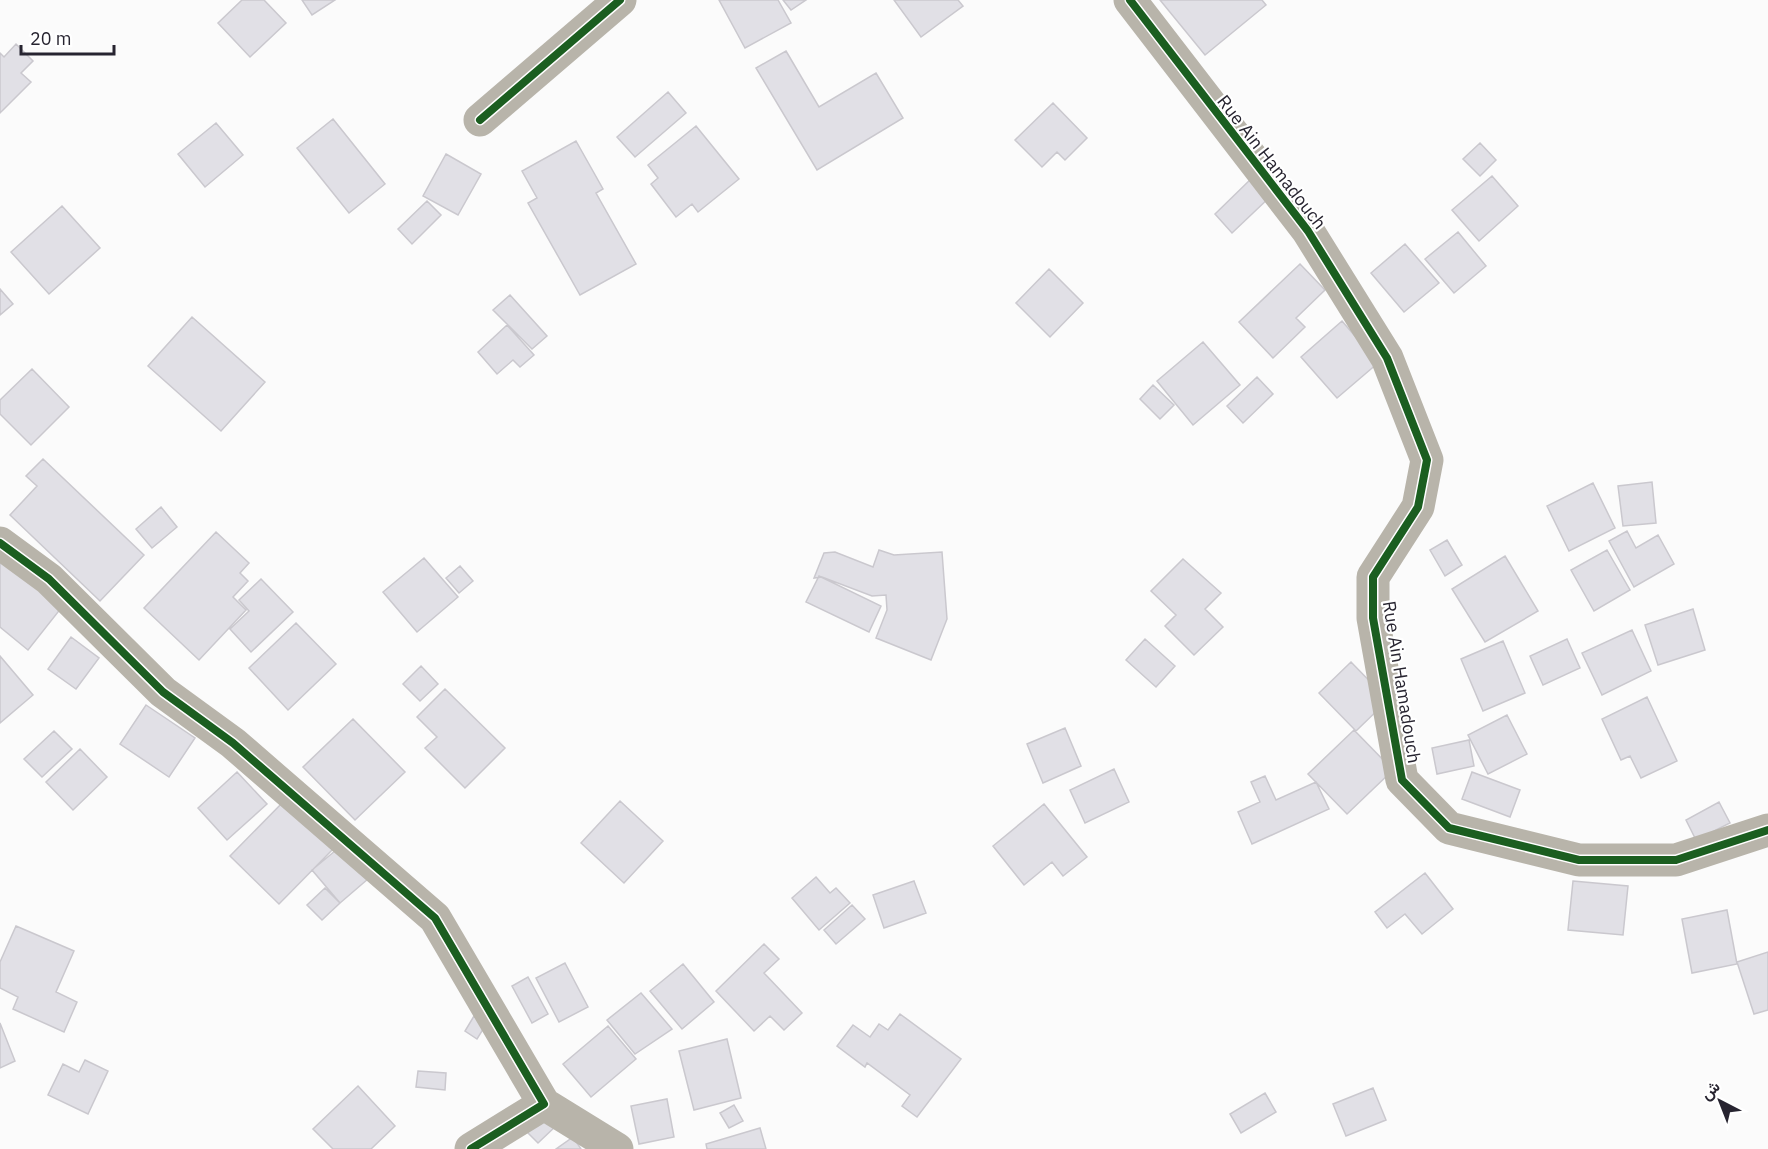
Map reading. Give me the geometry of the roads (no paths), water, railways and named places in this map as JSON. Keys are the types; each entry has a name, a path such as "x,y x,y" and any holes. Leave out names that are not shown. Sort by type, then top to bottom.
{"street":[{"path":"480,120 620,0"},
{"name":"Rue Ain Hamadouch","path":"1130,0 1308,231 1387,358 1427,460 1418,507 1373,577 1373,618 1402,780 1449,828 1580,860 1676,860 1768,830"},
{"path":"0,543 49,579 163,693 233,743 435,918 544,1104 618,1149"},
{"path":"471,1149 544,1104"}]}
